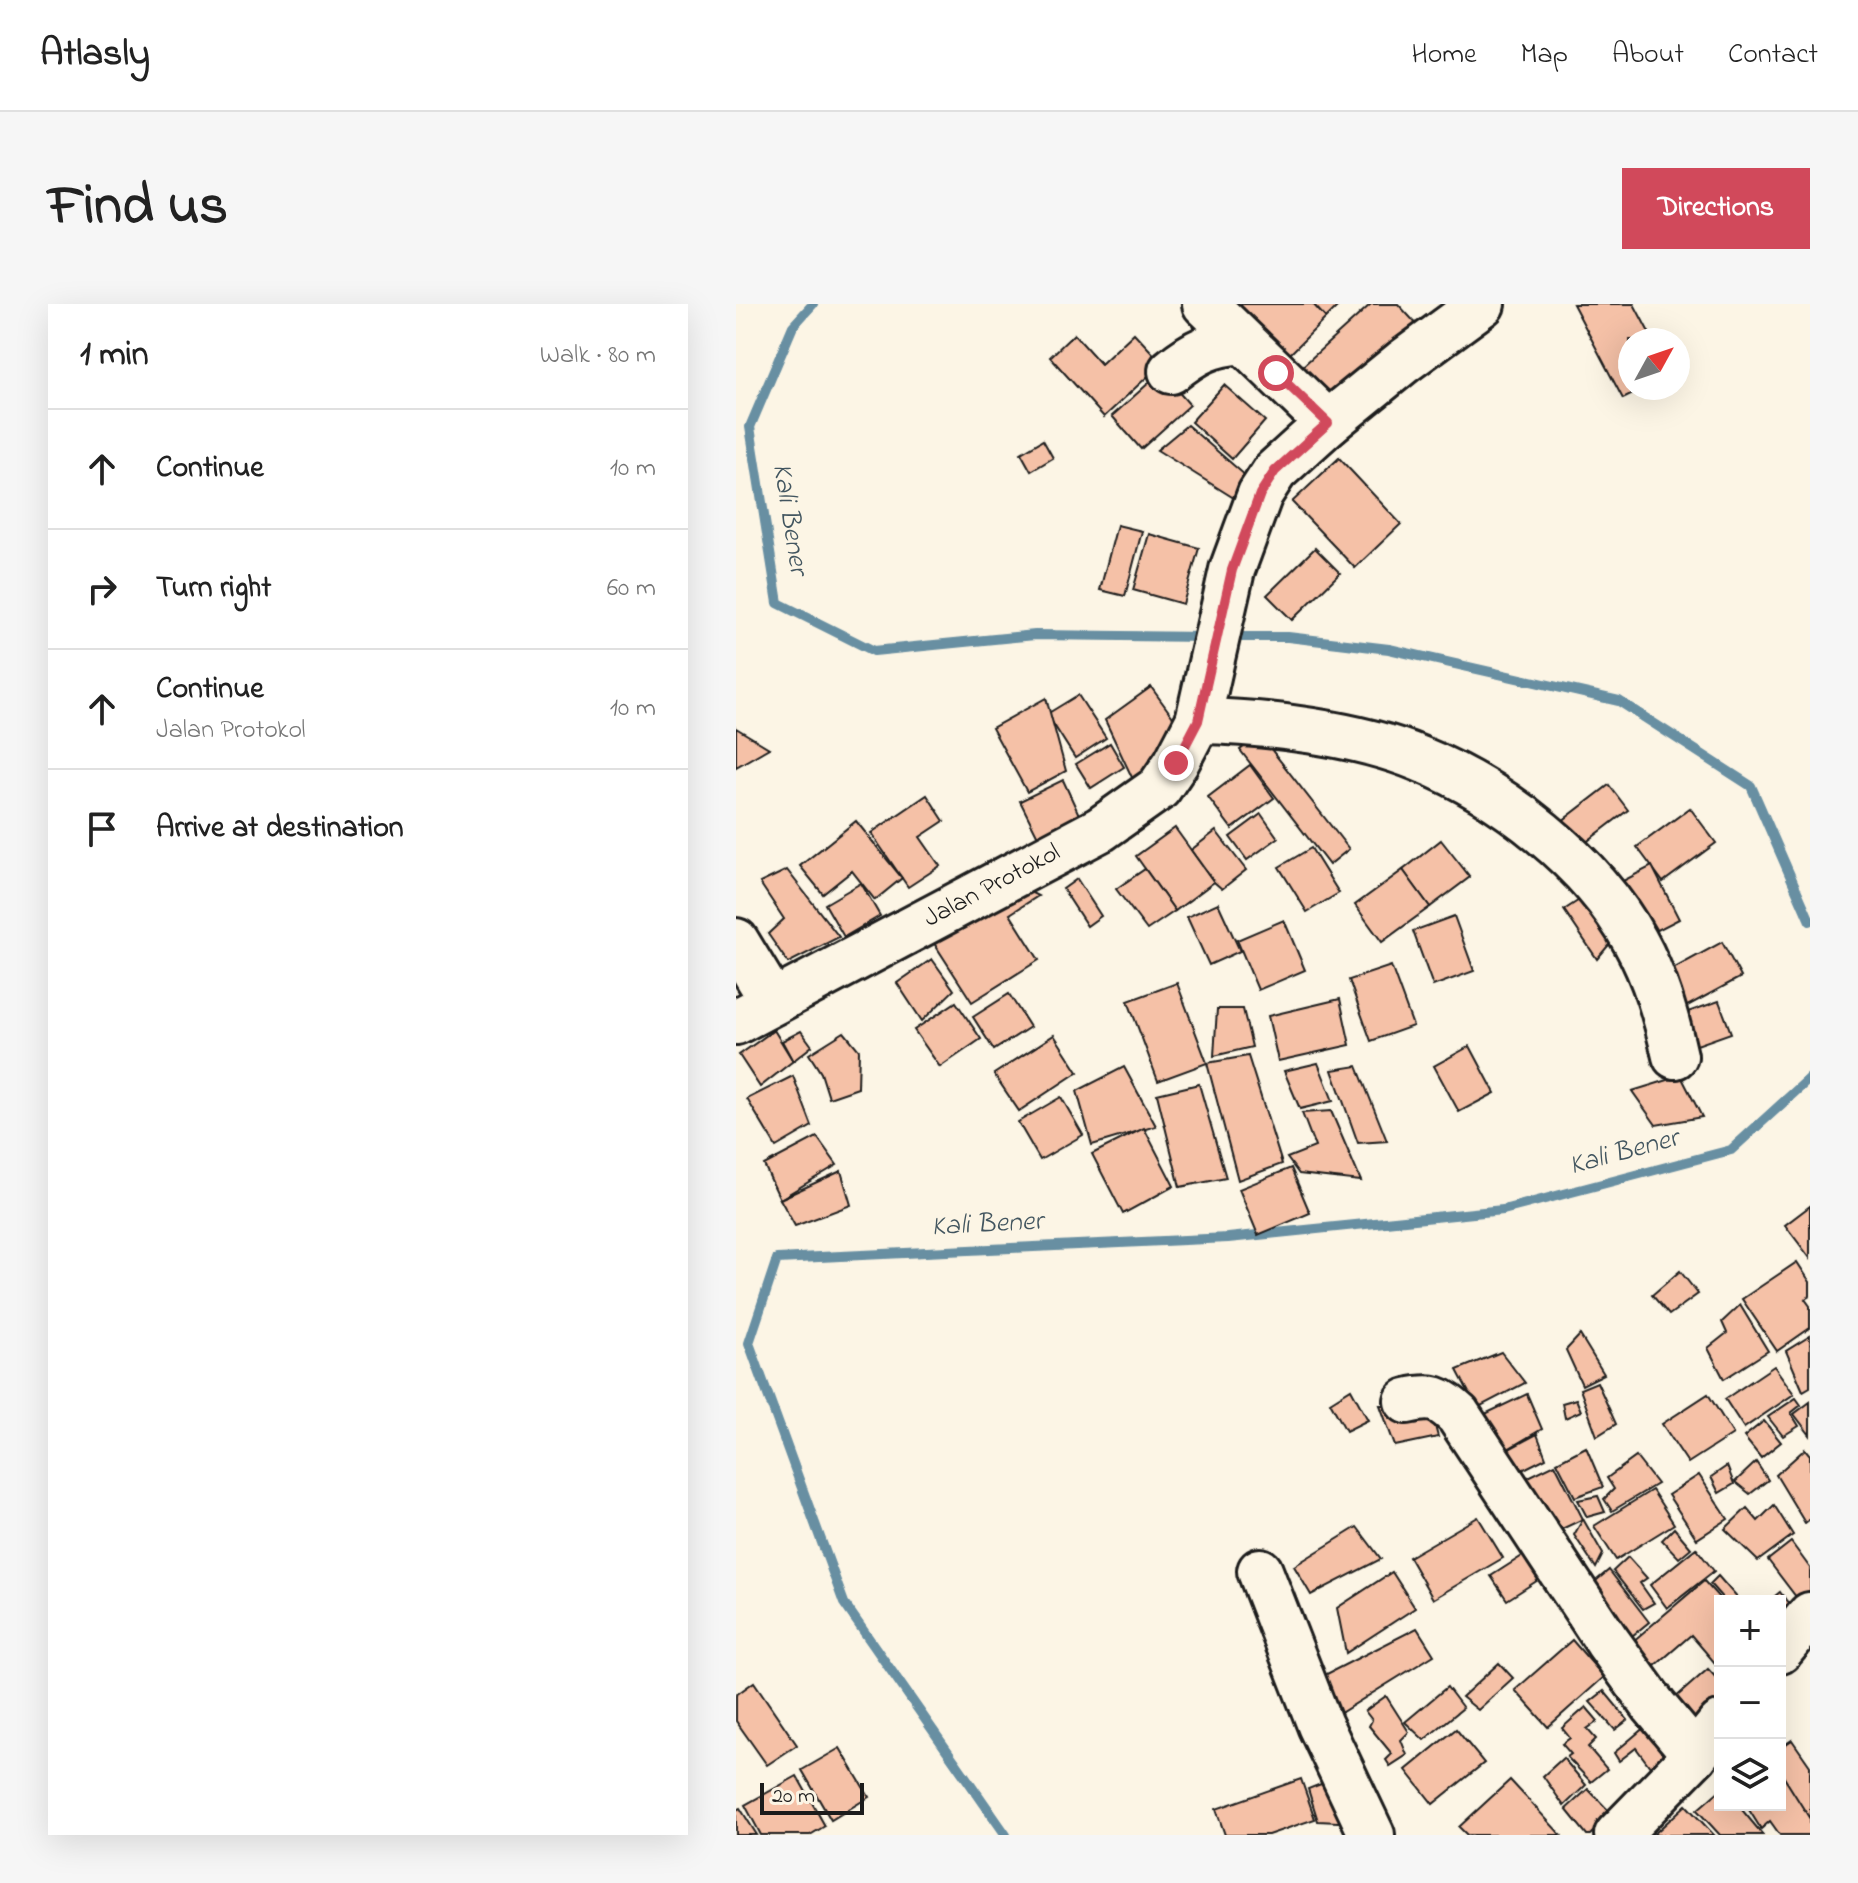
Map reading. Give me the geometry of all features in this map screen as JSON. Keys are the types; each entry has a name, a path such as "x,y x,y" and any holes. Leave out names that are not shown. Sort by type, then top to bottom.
{"street":[{"path":"1205,304 1328,423"},
{"name":"Jalan Protokol","path":"754,1012 1101,829 1159,788 1176,763 1200,712 1232,570 1260,494 1275,471 1328,423 1482,304"},
{"path":"1171,371 1194,353 1211,345 1242,341"},
{"path":"1200,712 1365,743 1418,758 1475,784 1530,824 1611,902 1636,942 1665,1009 1675,1056"},
{"path":"736,941 754,1012"},
{"path":"1407,1401 1427,1396 1442,1401 1458,1415 1607,1641 1654,1706 1708,1739 1617,1835"},
{"path":"1260,1571 1320,1725 1372,1835"},
{"path":"1786,1644 1810,1615"}],"building":[{"path":"1233,304 1313,304 1326,318 1281,363"},
{"path":"1313,304 1340,304 1326,318"},
{"path":"1371,304 1398,304 1420,328 1329,411 1295,373"},
{"path":"1573,304 1634,304 1647,328 1618,328 1618,390"},
{"path":"1134,333 1162,363 1104,417 1050,357 1074,334 1101,364"},
{"path":"1161,372 1190,405 1141,449 1112,416"},
{"path":"1224,385 1265,421 1232,459 1191,422"},
{"path":"1187,425 1253,482 1237,500 1157,450"},
{"path":"1043,440 1053,458 1031,471 1021,453"},
{"path":"1339,458 1401,524 1355,568 1292,502"},
{"path":"1117,525 1142,531 1125,596 1100,590"},
{"path":"1149,534 1199,548 1183,604 1133,590"},
{"path":"1315,548 1340,573 1292,620 1267,595"},
{"path":"1151,687 1183,731 1136,786 1105,720"},
{"path":"1078,695 1106,738 1075,758 1047,714"},
{"path":"1046,698 1066,771 1027,792 992,728"},
{"path":"736,728 769,748 736,767"},
{"path":"1260,735 1349,849 1329,865 1240,750"},
{"path":"1110,743 1124,767 1091,788 1076,764"},
{"path":"1250,765 1274,798 1232,829 1208,797"},
{"path":"1063,780 1081,819 1039,839 1020,801"},
{"path":"1609,785 1628,810 1572,853 1553,828"},
{"path":"927,795 944,821 920,837 940,866 908,887 871,833"},
{"path":"1690,808 1716,843 1663,882 1637,847"},
{"path":"1261,814 1278,838 1247,860 1230,837"},
{"path":"856,821 902,878 875,900 852,871 823,894 800,866"},
{"path":"1175,828 1214,882 1175,911 1136,856"},
{"path":"1216,831 1246,870 1222,889 1191,850"},
{"path":"1441,840 1470,877 1430,907 1403,870"},
{"path":"1311,848 1339,893 1307,912 1279,867"},
{"path":"1652,866 1679,919 1644,937 1617,884"},
{"path":"1145,869 1175,911 1147,930 1116,889"},
{"path":"787,870 839,937 788,963 768,934 784,919 760,883"},
{"path":"1403,870 1430,907 1382,942 1355,905"},
{"path":"1077,879 1101,916 1087,926 1063,889"},
{"path":"861,883 880,916 844,937 825,904"},
{"path":"1018,886 1038,896 1010,914 1039,960 972,1002 932,940"},
{"path":"1590,893 1618,934 1597,959 1564,910"},
{"path":"1218,903 1240,951 1209,965 1187,917"},
{"path":"1454,916 1474,971 1433,986 1413,931"},
{"path":"1284,920 1305,970 1258,990 1237,940"},
{"path":"1722,942 1741,977 1680,1010 1671,970"},
{"path":"932,959 954,990 922,1021 897,983"},
{"path":"1391,966 1413,1026 1371,1041 1349,980"},
{"path":"1177,983 1207,1063 1158,1081 1128,1001"},
{"path":"1009,994 1030,1027 994,1050 973,1017"},
{"path":"1340,999 1350,1045 1278,1061 1268,1016"},
{"path":"1719,1001 1731,1033 1694,1046 1682,1014"},
{"path":"956,1002 981,1039 940,1067 914,1030"},
{"path":"1217,1009 1243,1009 1252,1047 1214,1056"},
{"path":"774,1030 793,1061 760,1087 739,1055"},
{"path":"801,1031 812,1046 793,1061 782,1041"},
{"path":"844,1032 859,1050 858,1088 829,1098 821,1073 809,1054"},
{"path":"1054,1035 1078,1072 1019,1111 994,1074"},
{"path":"1470,1046 1495,1093 1459,1112 1434,1066"},
{"path":"1248,1056 1282,1164 1238,1180 1207,1063"},
{"path":"1318,1063 1333,1101 1300,1109 1284,1071"},
{"path":"1357,1066 1387,1141 1358,1143 1332,1070"},
{"path":"1124,1067 1156,1126 1092,1145 1077,1091"},
{"path":"793,1076 812,1126 776,1147 747,1099"},
{"path":"1681,1076 1702,1117 1656,1125 1632,1091"},
{"path":"1199,1084 1226,1178 1180,1187 1157,1094"},
{"path":"1061,1097 1083,1135 1040,1160 1018,1122"},
{"path":"1331,1111 1361,1181 1299,1174 1287,1158 1315,1147 1302,1113"},
{"path":"1144,1128 1174,1186 1123,1214 1092,1154"},
{"path":"817,1137 837,1165 780,1199 764,1165"},
{"path":"1291,1168 1310,1213 1258,1235 1239,1189"},
{"path":"841,1171 851,1205 795,1226 780,1199"},
{"path":"1810,1206 1810,1258 1785,1225"},
{"path":"1797,1262 1810,1282 1810,1296 1805,1299 1810,1306 1810,1328 1777,1351 1742,1299"},
{"path":"1680,1271 1698,1294 1669,1315 1652,1295"},
{"path":"1740,1305 1768,1351 1724,1379 1708,1348 1727,1333 1722,1322"},
{"path":"1580,1335 1604,1374 1582,1385 1566,1350"},
{"path":"1810,1336 1810,1387 1803,1391 1786,1351"},
{"path":"1501,1352 1525,1383 1477,1408 1457,1370"},
{"path":"1774,1366 1794,1394 1744,1428 1725,1399"},
{"path":"1597,1382 1616,1424 1597,1436 1580,1389"},
{"path":"1351,1389 1368,1420 1346,1431 1330,1402"},
{"path":"1527,1394 1542,1429 1506,1450 1485,1414"},
{"path":"1708,1394 1733,1434 1688,1463 1662,1424"},
{"path":"1796,1398 1801,1405 1791,1413 1799,1426 1783,1436 1768,1417"},
{"path":"1576,1399 1581,1411 1565,1418 1562,1403"},
{"path":"1810,1402 1810,1435 1794,1414"},
{"path":"1380,1405 1430,1408 1438,1437 1395,1446"},
{"path":"1764,1421 1781,1442 1761,1458 1744,1437"},
{"path":"1537,1434 1546,1458 1518,1472 1509,1449"},
{"path":"1586,1447 1603,1487 1575,1497 1557,1462"},
{"path":"1805,1449 1810,1455 1810,1519 1805,1523 1776,1475"},
{"path":"1636,1457 1657,1484 1612,1511 1604,1499 1614,1489 1607,1478"},
{"path":"1756,1462 1768,1480 1750,1494 1735,1482"},
{"path":"1555,1464 1583,1519 1545,1537 1518,1482"},
{"path":"1727,1466 1734,1484 1719,1493 1711,1477"},
{"path":"1699,1475 1728,1519 1697,1539 1668,1495"},
{"path":"1652,1490 1674,1524 1616,1560 1594,1526"},
{"path":"1598,1496 1605,1512 1587,1517 1578,1500"},
{"path":"1774,1505 1793,1535 1758,1561 1725,1529 1747,1508 1758,1521"},
{"path":"1478,1517 1503,1558 1433,1599 1409,1557"},
{"path":"1583,1519 1603,1554 1596,1568 1574,1535"},
{"path":"1357,1527 1381,1559 1311,1595 1294,1566"},
{"path":"1674,1528 1691,1548 1679,1558 1662,1540"},
{"path":"1791,1542 1810,1568 1810,1600 1803,1606 1768,1560"},
{"path":"1541,1544 1557,1568 1507,1600 1491,1576"},
{"path":"1696,1548 1714,1571 1667,1608 1650,1585"},
{"path":"1628,1557 1647,1578 1640,1583 1654,1603 1643,1609 1613,1571"},
{"path":"1609,1570 1649,1622 1627,1640 1585,1590"},
{"path":"1392,1572 1415,1608 1346,1653 1337,1608"},
{"path":"1718,1576 1735,1595 1720,1595 1710,1584"},
{"path":"1704,1581 1717,1595 1714,1595 1714,1662 1691,1635 1648,1672 1626,1647"},
{"path":"1786,1600 1797,1615 1786,1624"},
{"path":"1417,1628 1434,1655 1329,1720 1311,1682"},
{"path":"1572,1640 1604,1677 1548,1727 1515,1690"},
{"path":"1499,1663 1513,1678 1478,1710 1462,1697"},
{"path":"1708,1669 1714,1676 1714,1716 1688,1732 1666,1706"},
{"path":"754,1682 797,1745 767,1765 736,1721 736,1695"},
{"path":"1447,1687 1463,1708 1424,1740 1405,1722"},
{"path":"1604,1691 1628,1720 1615,1730 1590,1702"},
{"path":"1386,1696 1409,1732 1401,1740 1407,1755 1390,1766 1386,1760 1392,1754 1369,1726 1372,1720 1365,1711"},
{"path":"1586,1707 1598,1721 1587,1729 1596,1739 1588,1747 1607,1769 1591,1782 1567,1757 1571,1754 1562,1744 1570,1738 1562,1728"},
{"path":"1652,1721 1685,1759 1662,1783 1636,1748 1619,1761 1614,1753"},
{"path":"1456,1729 1484,1763 1433,1804 1406,1770"},
{"path":"1792,1740 1810,1766 1810,1835 1800,1835 1784,1811 1786,1744"},
{"path":"840,1748 869,1797 831,1820 802,1770"},
{"path":"1563,1758 1586,1785 1564,1806 1543,1776"},
{"path":"797,1776 825,1826 810,1835 761,1835 745,1805"},
{"path":"1301,1779 1315,1819 1268,1835 1225,1835 1216,1809"},
{"path":"1510,1780 1561,1835 1467,1835 1459,1827"},
{"path":"1786,1781 1810,1819 1810,1835 1780,1835 1770,1821 1761,1829 1750,1811 1786,1811"},
{"path":"1321,1784 1357,1823 1318,1821 1308,1789"},
{"path":"1588,1789 1611,1813 1590,1835 1566,1809"},
{"path":"1714,1795 1714,1811 1743,1811 1763,1835 1720,1835 1697,1810"},
{"path":"1686,1805 1714,1835 1653,1835"},
{"path":"740,1808 757,1835 736,1835 736,1810"}],"waterway":[{"name":"Kali Bener","path":"813,304 793,326 750,427 778,603 874,651 1035,635 1207,637"},
{"name":"Kali Bener","path":"1227,637 1288,637 1389,649 1619,701 1751,786 1810,921"},
{"name":"Kali Bener","path":"1006,1835 844,1603 749,1343 777,1259 1228,1238 1503,1210 1731,1150 1810,1078"}],"route":[{"path":"1176,763 1198,721 1232,570 1260,494 1275,471 1328,423 1276,373"}]}
